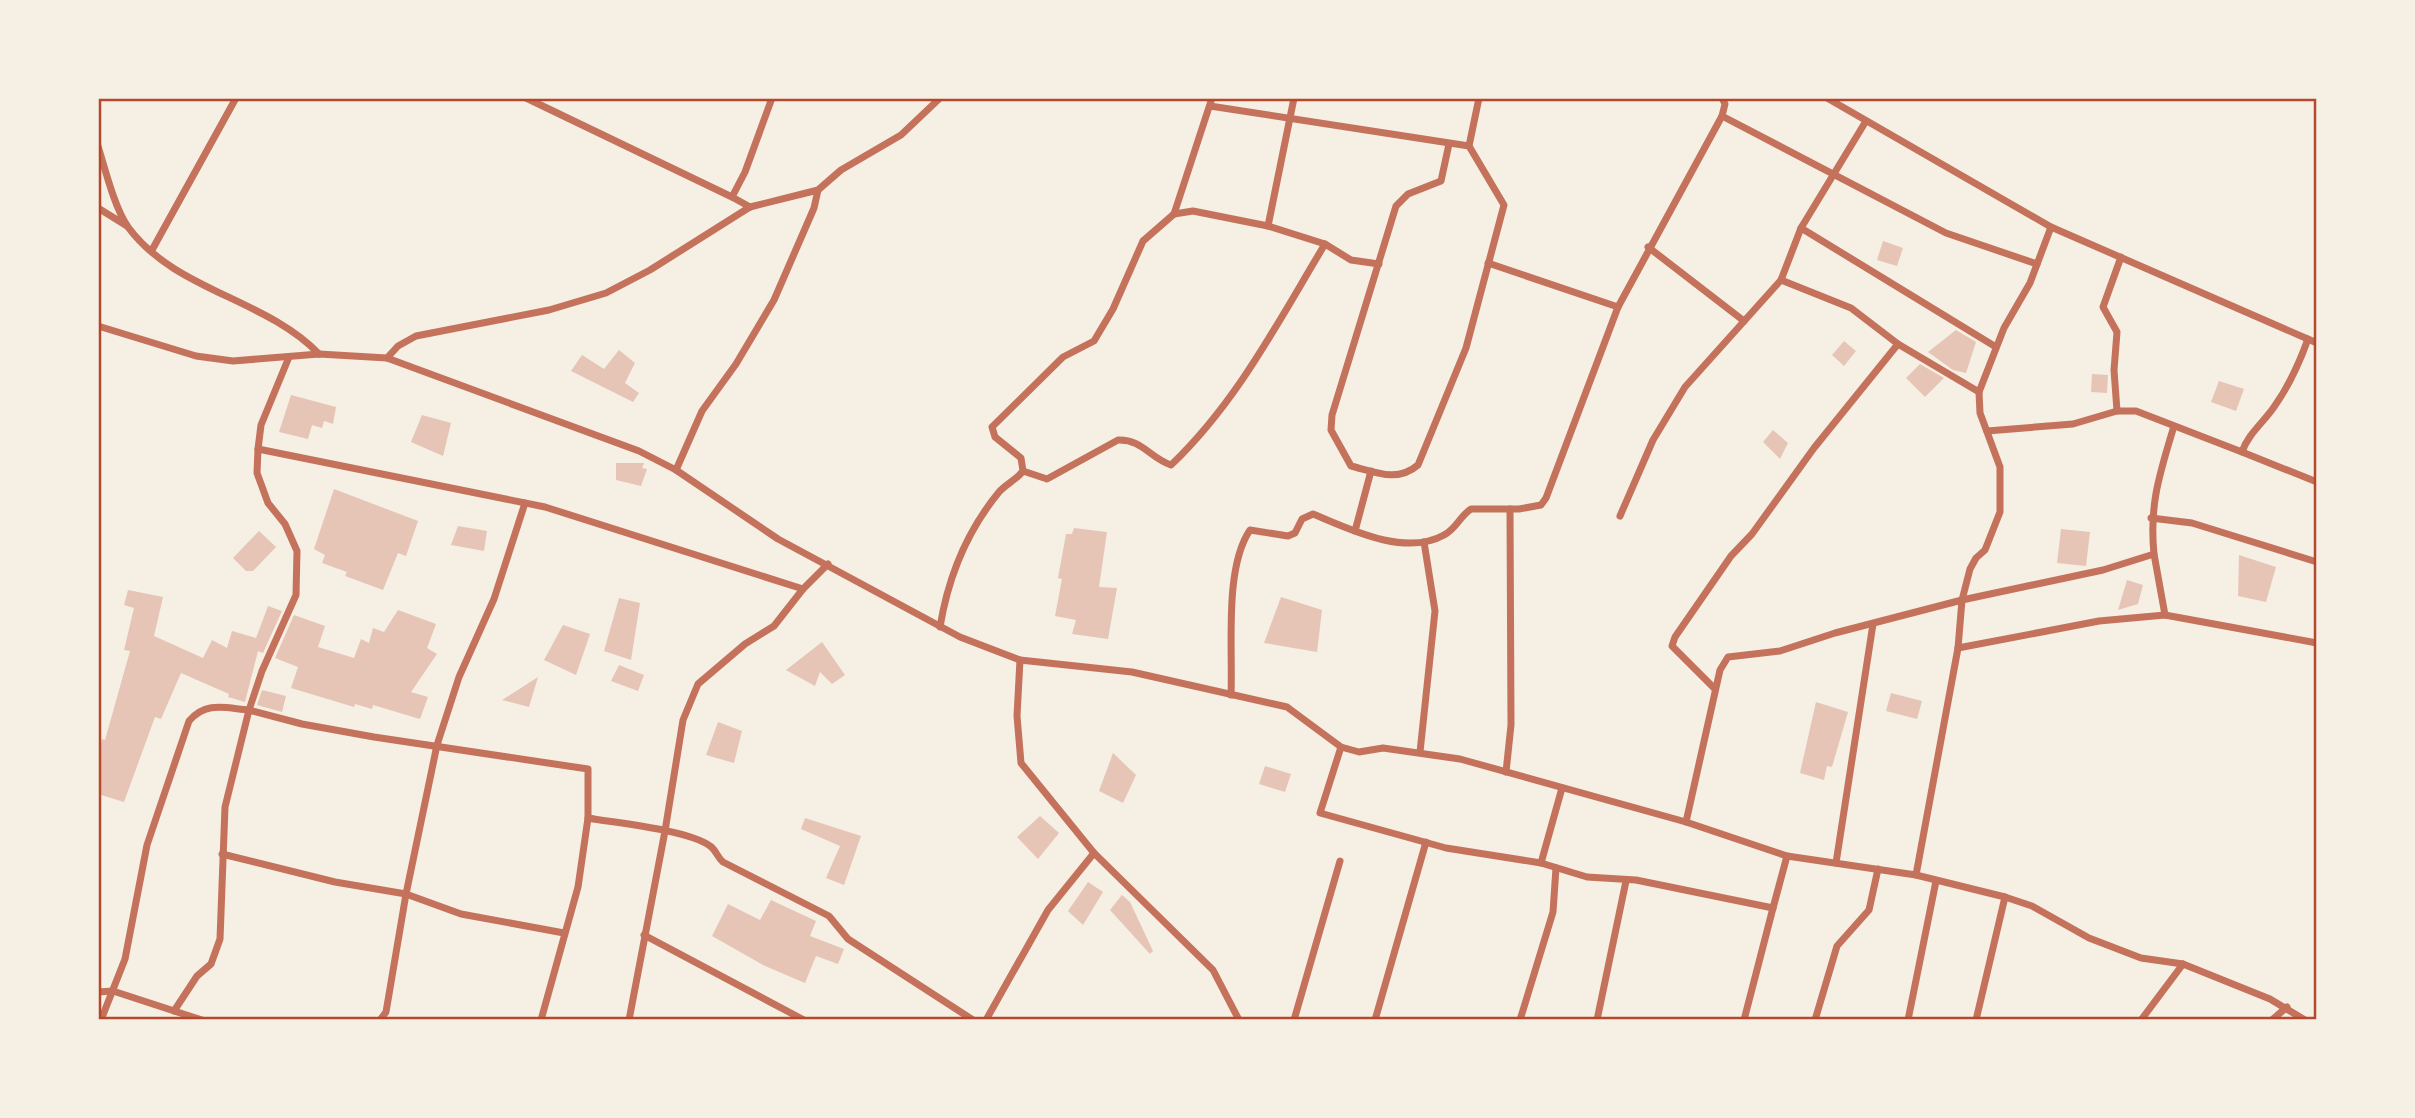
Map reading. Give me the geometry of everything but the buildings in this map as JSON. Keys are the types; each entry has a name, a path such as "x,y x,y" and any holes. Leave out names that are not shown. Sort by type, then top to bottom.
{"street":[{"path":"152,250 236,98"},
{"path":"526,98 750,207"},
{"path":"732,197 745,172 772,98"},
{"path":"387,358 398,346 416,336 549,310 606,293 650,270 750,207 818,190 841,170 901,135 940,98"},
{"path":"1268,226 1294,98"},
{"path":"1449,144 1441,181 1400,199 1331,430 1351,466 1387,477 1411,471 1418,465 1466,348 1504,205 1469,146 1479,98"},
{"path":"1231,695 1233,599 1248,532 1255,529 1288,536 1295,533 1302,519 1313,514 1384,539 1424,541 1443,536 1471,509 1510,509 1541,505 1546,498 1618,307 1648,247 1722,116 1725,104 1722,98"},
{"path":"1827,98 1938,159 2051,227 2317,343"},
{"path":"940,627 949,580 961,553 1000,491 1023,471 1021,458 995,437 992,427 1063,358 1094,341 1113,309 1143,241 1174,214 1211,102 1290,118 1469,146"},
{"path":"1722,116 1945,233 2038,264"},
{"path":"1620,516 1653,440 1685,387 1781,280 1801,228 1866,121"},
{"path":"98,146 128,226"},
{"path":"676,470 702,411 736,364 774,300 814,208 818,190"},
{"path":"98,208 128,226 182,274 274,317 320,354"},
{"path":"1174,214 1193,212 1268,226 1325,244 1351,260 1379,264"},
{"path":"1916,874 1958,648 1962,600 1970,569 1985,550 2000,512 2000,467 1980,413 1979,392 1996,347 2038,264 2051,227"},
{"path":"1801,228 1996,347"},
{"path":"1023,471 1047,479 1118,440 1140,443 1160,461 1171,465 1198,439 1240,386 1325,244"},
{"path":"1648,247 1744,321"},
{"path":"2117,411 2114,370 2117,332 2103,307 2121,257"},
{"path":"1488,263 1618,307"},
{"path":"1781,280 1851,309 1898,344 1979,392"},
{"path":"98,326 197,356 233,361 320,354 387,358 639,451 676,470 778,539 940,627 1020,660 1132,672 1287,707 1341,747 1359,752 1383,748 1420,752 1506,772 1686,822 1787,856 1916,874 2005,897 2032,906 2089,938 2141,958 2183,964 2287,1007 2305,1020"},
{"path":"2242,452 2246,440 2273,409 2294,374 2308,339"},
{"path":"1715,689 1679,656 1672,646 1675,636 1731,556 1752,534 1814,448 1898,344"},
{"path":"174,1011 197,976 211,964 216,955 220,939 225,807 249,710 262,671 296,595 297,551 285,523 268,503 257,473 261,425 289,357"},
{"path":"1987,431 2073,424 2117,411 2136,411 2317,482"},
{"path":"2165,615 2154,554 2151,518 2158,479 2174,426"},
{"path":"258,449 525,503 803,589"},
{"path":"1355,531 1371,471"},
{"path":"380,1020 386,1012 406,894 437,745 459,677 494,599 525,503"},
{"path":"1506,772 1511,725 1510,509"},
{"path":"2151,518 2192,523 2317,562"},
{"path":"1420,752 1435,611 1424,541"},
{"path":"1686,822 1715,689 1720,670 1728,657 1780,651 1962,600 2103,570 2154,554"},
{"path":"629,1020 666,831 680,729 698,684 745,644 774,626 803,589 828,564"},
{"path":"1958,648 2099,621 2165,615 2317,643"},
{"path":"1836,863 1873,624"},
{"path":"1020,660 1017,716 1021,763 1094,853 1213,970 1238,1020"},
{"path":"101,1020 125,959 147,845 189,721 199,709 210,706 249,710 302,724 437,745 475,754 588,769 588,818 578,887 541,1020"},
{"path":"1341,747 1320,813 1426,842 1541,863 1608,881 1668,886 1725,901 1773,908"},
{"path":"1541,863 1562,788"},
{"path":"588,818 666,831 704,842 713,847 723,862 829,916 848,939 973,1020"},
{"path":"1376,1020 1426,842"},
{"path":"986,1020 1048,910 1094,853"},
{"path":"222,854 335,882 406,894 461,914 564,933"},
{"path":"1744,1020 1787,856"},
{"path":"1294,1020 1340,861"},
{"path":"1520,1020 1553,912 1556,868"},
{"path":"1815,1020 1837,946 1869,910 1878,869"},
{"path":"1597,1020 1626,881"},
{"path":"1908,1020 1936,881"},
{"path":"1976,1020 2005,897"},
{"path":"644,935 804,1020"},
{"path":"2141,1020 2183,964"},
{"path":"98,992 113,992 202,1020"},
{"path":"2272,1020 2287,1007"}]}
